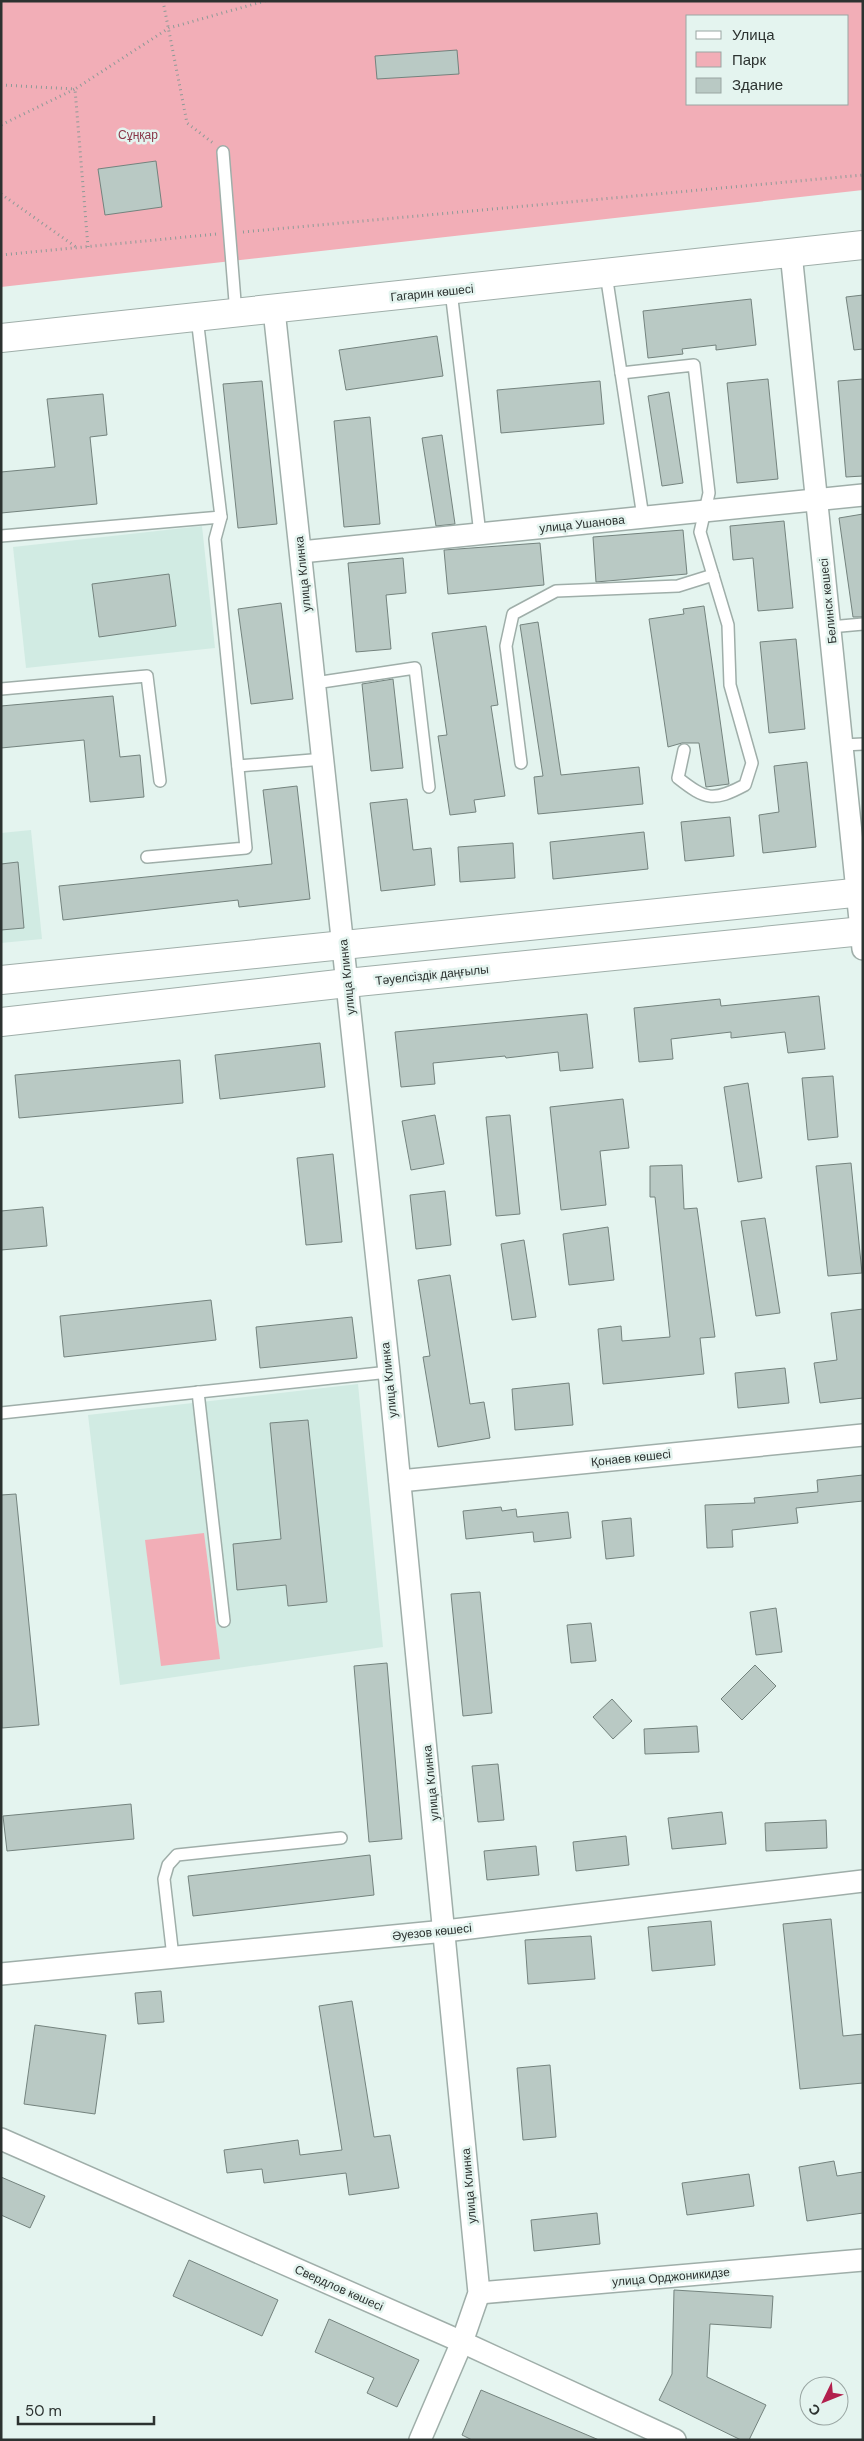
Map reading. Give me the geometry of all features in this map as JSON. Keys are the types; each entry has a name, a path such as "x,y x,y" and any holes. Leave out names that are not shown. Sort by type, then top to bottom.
{"street":[{"name":"Гагарин көшесі","path":"1,338 451,291 863,245"},
{"name":"Белинск көшесі","path":"791,253 830,627 853,745 862,937"},
{"name":"улица Клинка","path":"274,310 389,1372 446,1931 480,2293 462,2342 420,2440"},
{"name":"улица Ушанова","path":"301,552 863,495"},
{"path":"1,980 860,892"},
{"name":"Тәуелсіздік даңғылы","path":"1,1022 347,983 862,937"},
{"name":"Қонаев көшесі","path":"400,1481 863,1435"},
{"name":"Әуезов көшесі","path":"1,1974 446,1931 863,1881"},
{"name":"Свердлов көшесі","path":"1,2139 462,2342 675,2440"},
{"name":"улица Орджоникидзе","path":"480,2293 863,2260"}],"lane":[{"path":"224,152 236,314"},
{"path":"606,274 643,518"},
{"path":"451,291 480,534"},
{"path":"147,858 246,848 215,539 221,517 197,318"},
{"path":"621,373 694,365 709,493 700,532 728,625 730,684 752,762 745,785 722,797 699,794 678,778 684,750"},
{"path":"1,536 221,517"},
{"path":"521,763 506,646 512,614 556,591 678,586 713,575"},
{"path":"830,627 863,624"},
{"path":"315,683 415,668 429,787"},
{"path":"1,690 147,676 160,781"},
{"path":"238,766 324,759"},
{"path":"1,1413 389,1372"},
{"path":"198,1392 224,1621"},
{"path":"173,1957 164,1879 168,1865 177,1855 341,1838"}],"path":[{"path":"163,1 188,122 224,152"},
{"path":"1,125 75,89 169,28 265,1"},
{"path":"1,85 75,89"},
{"path":"75,89 88,247"},
{"path":"1,255 863,175"},
{"path":"1,194 78,248"}],"shaded area":[{"path":"202,526 215,648 26,668 13,547"},
{"path":"31,830 42,939 1,943 1,833"},
{"path":"358,1384 383,1647 120,1685 88,1415"}],"green space":[{"name":"Сұңқар","path":"1,1 863,1 863,190 1,287"},
{"path":"204,1533 220,1659 161,1666 145,1540"}],"building":[{"path":"457,50 459,74 377,79 375,56"},
{"path":"156,161 162,207 105,215 98,169"},
{"path":"863,295 863,349 854,350 846,297"},
{"path":"751,299 756,345 716,350 716,345 682,349 683,354 648,358 643,311"},
{"path":"437,336 443,376 346,390 339,350"},
{"path":"768,379 778,479 737,483 727,383"},
{"path":"863,379 863,476 846,477 838,381"},
{"path":"262,381 277,524 238,528 223,384"},
{"path":"600,381 604,424 501,433 497,390"},
{"path":"669,392 683,483 662,486 648,396"},
{"path":"103,394 107,435 90,437 97,504 1,513 1,472 55,467 47,399"},
{"path":"370,417 380,524 344,527 334,421"},
{"path":"442,435 455,524 436,526 422,438"},
{"path":"863,514 863,617 853,617 839,518"},
{"path":"784,521 793,608 758,611 753,558 733,560 730,526"},
{"path":"683,530 687,574 596,582 593,537"},
{"path":"540,543 544,585 448,594 444,550"},
{"path":"403,558 406,593 386,595 391,649 356,652 348,563"},
{"path":"169,574 176,626 99,637 92,584"},
{"path":"281,603 293,699 251,704 238,609"},
{"path":"704,606 729,784 706,787 699,743 682,743 668,747 649,619 684,614 683,609"},
{"path":"538,622 561,775 639,767 643,804 538,814 534,777 543,776 520,625"},
{"path":"486,626 498,705 491,706 505,796 474,800 476,812 450,815 438,736 447,735 432,633"},
{"path":"796,639 805,729 769,733 760,642"},
{"path":"393,679 403,768 371,771 362,684"},
{"path":"113,696 120,757 140,755 144,797 90,802 84,740 1,748 1,706"},
{"path":"807,762 816,847 763,853 759,815 779,812 774,766"},
{"path":"297,786 310,899 239,907 238,900 63,920 59,886 272,864 263,790"},
{"path":"407,799 413,850 431,848 435,885 381,891 370,803"},
{"path":"730,817 734,856 685,861 681,822"},
{"path":"644,832 648,869 553,879 550,842"},
{"path":"513,843 515,878 460,882 458,847"},
{"path":"18,862 24,928 1,930 1,864"},
{"path":"819,996 825,1049 788,1053 785,1032 731,1038 731,1032 671,1039 673,1059 639,1062 634,1008 720,999 721,1006"},
{"path":"587,1014 593,1068 560,1071 558,1052 433,1063 435,1084 401,1087 395,1032"},
{"path":"320,1043 325,1087 220,1099 215,1055"},
{"path":"180,1060 183,1103 19,1118 15,1075"},
{"path":"833,1076 838,1137 808,1140 802,1078"},
{"path":"748,1083 762,1178 738,1182 724,1087"},
{"path":"623,1099 629,1148 600,1151 606,1205 561,1210 550,1107"},
{"path":"435,1115 444,1164 411,1170 402,1121"},
{"path":"510,1115 520,1214 496,1216 486,1117"},
{"path":"333,1154 342,1242 306,1245 297,1158"},
{"path":"851,1163 862,1273 828,1276 816,1166"},
{"path":"682,1165 684,1209 697,1208 715,1337 700,1338 704,1374 603,1384 598,1329 621,1326 622,1341 670,1337 655,1197 650,1197 650,1166"},
{"path":"445,1191 451,1245 416,1249 410,1195"},
{"path":"43,1207 47,1246 1,1250 1,1211"},
{"path":"765,1218 780,1313 756,1316 741,1221"},
{"path":"608,1227 614,1280 569,1285 563,1234"},
{"path":"524,1240 536,1317 512,1320 501,1244"},
{"path":"450,1275 470,1404 484,1402 490,1438 438,1447 423,1357 430,1356 418,1280"},
{"path":"211,1300 216,1340 64,1357 60,1316"},
{"path":"863,1309 863,1398 820,1403 814,1363 837,1360 831,1313"},
{"path":"352,1317 357,1358 260,1368 256,1327"},
{"path":"785,1368 789,1403 738,1408 735,1373"},
{"path":"569,1383 573,1425 515,1430 512,1389"},
{"path":"308,1420 327,1602 288,1606 286,1585 237,1590 233,1544 281,1539 270,1423"},
{"path":"863,1475 863,1501 796,1508 798,1523 732,1530 733,1547 707,1548 705,1505 755,1503 754,1498 818,1492 817,1480"},
{"path":"16,1494 39,1725 2,1728 1,1495"},
{"path":"501,1507 502,1511 516,1509 517,1517 568,1512 571,1538 534,1542 533,1532 466,1539 463,1511"},
{"path":"631,1518 634,1556 606,1559 602,1521"},
{"path":"480,1592 492,1713 463,1716 451,1594"},
{"path":"776,1608 782,1652 756,1655 750,1612"},
{"path":"591,1623 596,1661 571,1663 567,1625"},
{"path":"387,1663 402,1839 369,1842 354,1666"},
{"path":"755,1665 776,1686 742,1720 721,1699"},
{"path":"612,1699 632,1721 613,1739 593,1717"},
{"path":"697,1726 699,1752 645,1754 644,1729"},
{"path":"498,1764 504,1820 478,1822 472,1766"},
{"path":"131,1804 134,1839 7,1851 3,1816"},
{"path":"722,1812 726,1844 672,1849 668,1818"},
{"path":"826,1820 827,1848 766,1851 765,1823"},
{"path":"626,1836 629,1865 576,1871 573,1842"},
{"path":"536,1846 539,1875 487,1880 484,1851"},
{"path":"370,1855 374,1895 193,1916 188,1876"},
{"path":"831,1919 843,2036 863,2034 863,2083 800,2089 783,1924"},
{"path":"711,1921 715,1965 652,1971 648,1927"},
{"path":"591,1936 595,1979 528,1984 525,1940"},
{"path":"161,1991 164,2022 138,2024 135,1993"},
{"path":"352,2001 374,2137 390,2135 399,2188 349,2195 346,2173 264,2183 262,2169 227,2173 224,2150 298,2140 300,2155 342,2150 319,2006"},
{"path":"35,2025 106,2035 95,2114 24,2104"},
{"path":"550,2065 556,2137 523,2140 517,2068"},
{"path":"834,2161 837,2176 863,2172 863,2213 807,2221 799,2167"},
{"path":"749,2174 754,2206 687,2215 682,2183"},
{"path":"1,2177 45,2196 30,2228 1,2215"},
{"path":"597,2213 600,2244 534,2251 531,2220"},
{"path":"189,2260 278,2300 262,2336 173,2296"},
{"path":"674,2290 773,2296 771,2328 710,2324 707,2377 766,2405 749,2440 741,2440 659,2400 672,2374"},
{"path":"329,2319 419,2360 397,2407 367,2393 374,2378 315,2352"},
{"path":"481,2390 599,2440 472,2440 462,2435"}]}
